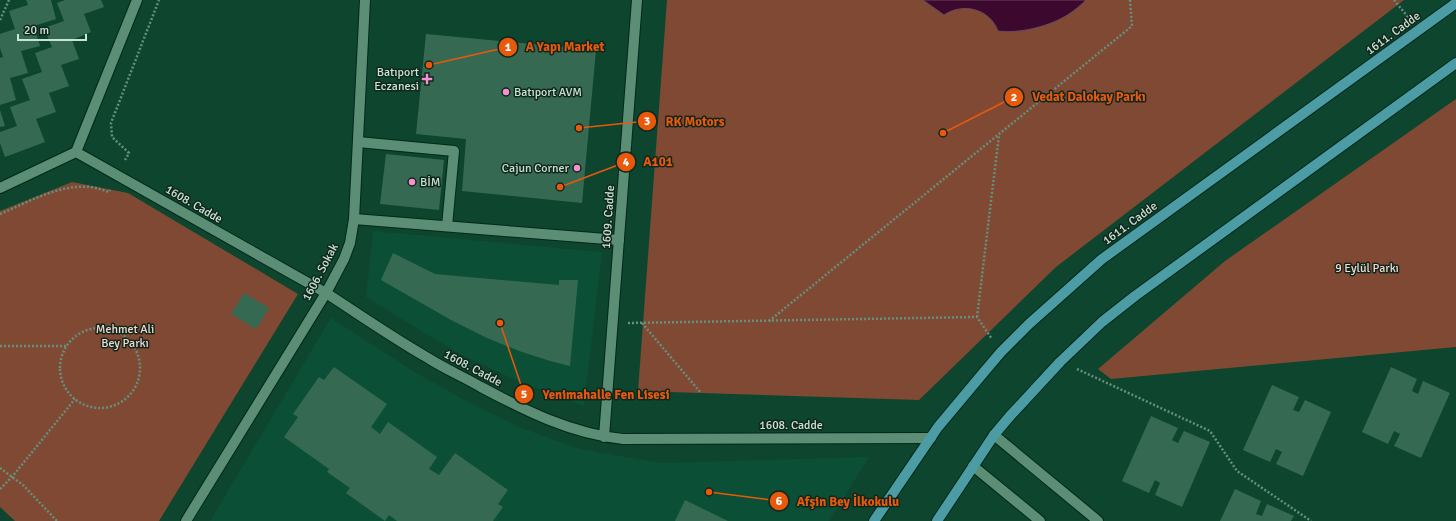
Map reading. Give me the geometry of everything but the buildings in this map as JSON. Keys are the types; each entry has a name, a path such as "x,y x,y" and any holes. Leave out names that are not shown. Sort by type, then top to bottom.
{"main road":[{"name":"1611. Cadde","path":"874,521 952,410 1001,352 1061,294 1102,259 1456,3"},
{"path":"937,521 994,435 1060,362 1102,322 1135,296 1456,63"}],"street":[{"path":"0,188 76,152 137,0"},
{"name":"1606. Sokak","path":"186,521 326,293 344,259 350,244 354,219 365,0"},
{"name":"1609. Cadde","path":"604,437 637,0"},
{"path":"358,142 454,151 447,226"},
{"name":"1608. Cadde","path":"76,152 326,293 428,358 519,407 581,431 604,437 623,438 931,438"},
{"path":"354,219 619,240"},
{"path":"994,435 1098,521"},
{"path":"973,466 1040,521"}],"path":[{"path":"0,20 9,0"},
{"path":"769,321 1132,26 1130,0"},
{"path":"1394,0 1418,30"},
{"path":"999,134 977,317 1001,352"},
{"path":"613,324 977,317"},
{"path":"642,323 701,393"},
{"path":"102,328 116,331 127,338 136,349 140,362 140,376 135,388 126,399 114,406 101,408 87,406 75,399 67,390 62,380 60,368 62,356 67,346 76,336 89,330 102,328"},
{"path":"0,346 67,346"},
{"path":"1060,362 1210,431 1238,471 1311,521"},
{"path":"0,490 75,399"},
{"path":"0,468 23,485 57,521"}],"shaded area":[{"path":"923,0 1086,0 1069,14 1053,22 1035,28 1007,32 998,31 989,17 975,10 959,9 944,15"},
{"path":"373,231 602,252 584,406 505,375 460,354 366,297"},
{"path":"331,318 416,373 468,402 519,427 580,449 661,463 869,457 829,521 210,521"}],"green space":[{"path":"667,0 1404,0 1056,267 919,400 638,391"},
{"name":"9 Eylül Parkı","path":"1456,99 1456,347 1111,379 1098,369 1225,261"},
{"name":"Mehmet Ali Bey Parkı","path":"72,182 128,193 298,294 159,521 15,521 0,507 0,211"}],"place":[{"name":"A Yapı Market","path":"429,65"},
{"name":"Batıport Eczanesi","path":"427,79"},
{"name":"Batıport AVM","path":"506,92"},
{"name":"RK Motors","path":"579,128"},
{"name":"Vedat Dalokay Parkı","path":"943,133"},
{"name":"Cajun Corner","path":"577,168"},
{"name":"BİM","path":"412,182"},
{"name":"A101","path":"560,187"},
{"name":"Yenimahalle Fen Lisesi","path":"500,323"},
{"name":"Afşin Bey İlkokulu","path":"709,492"}]}
